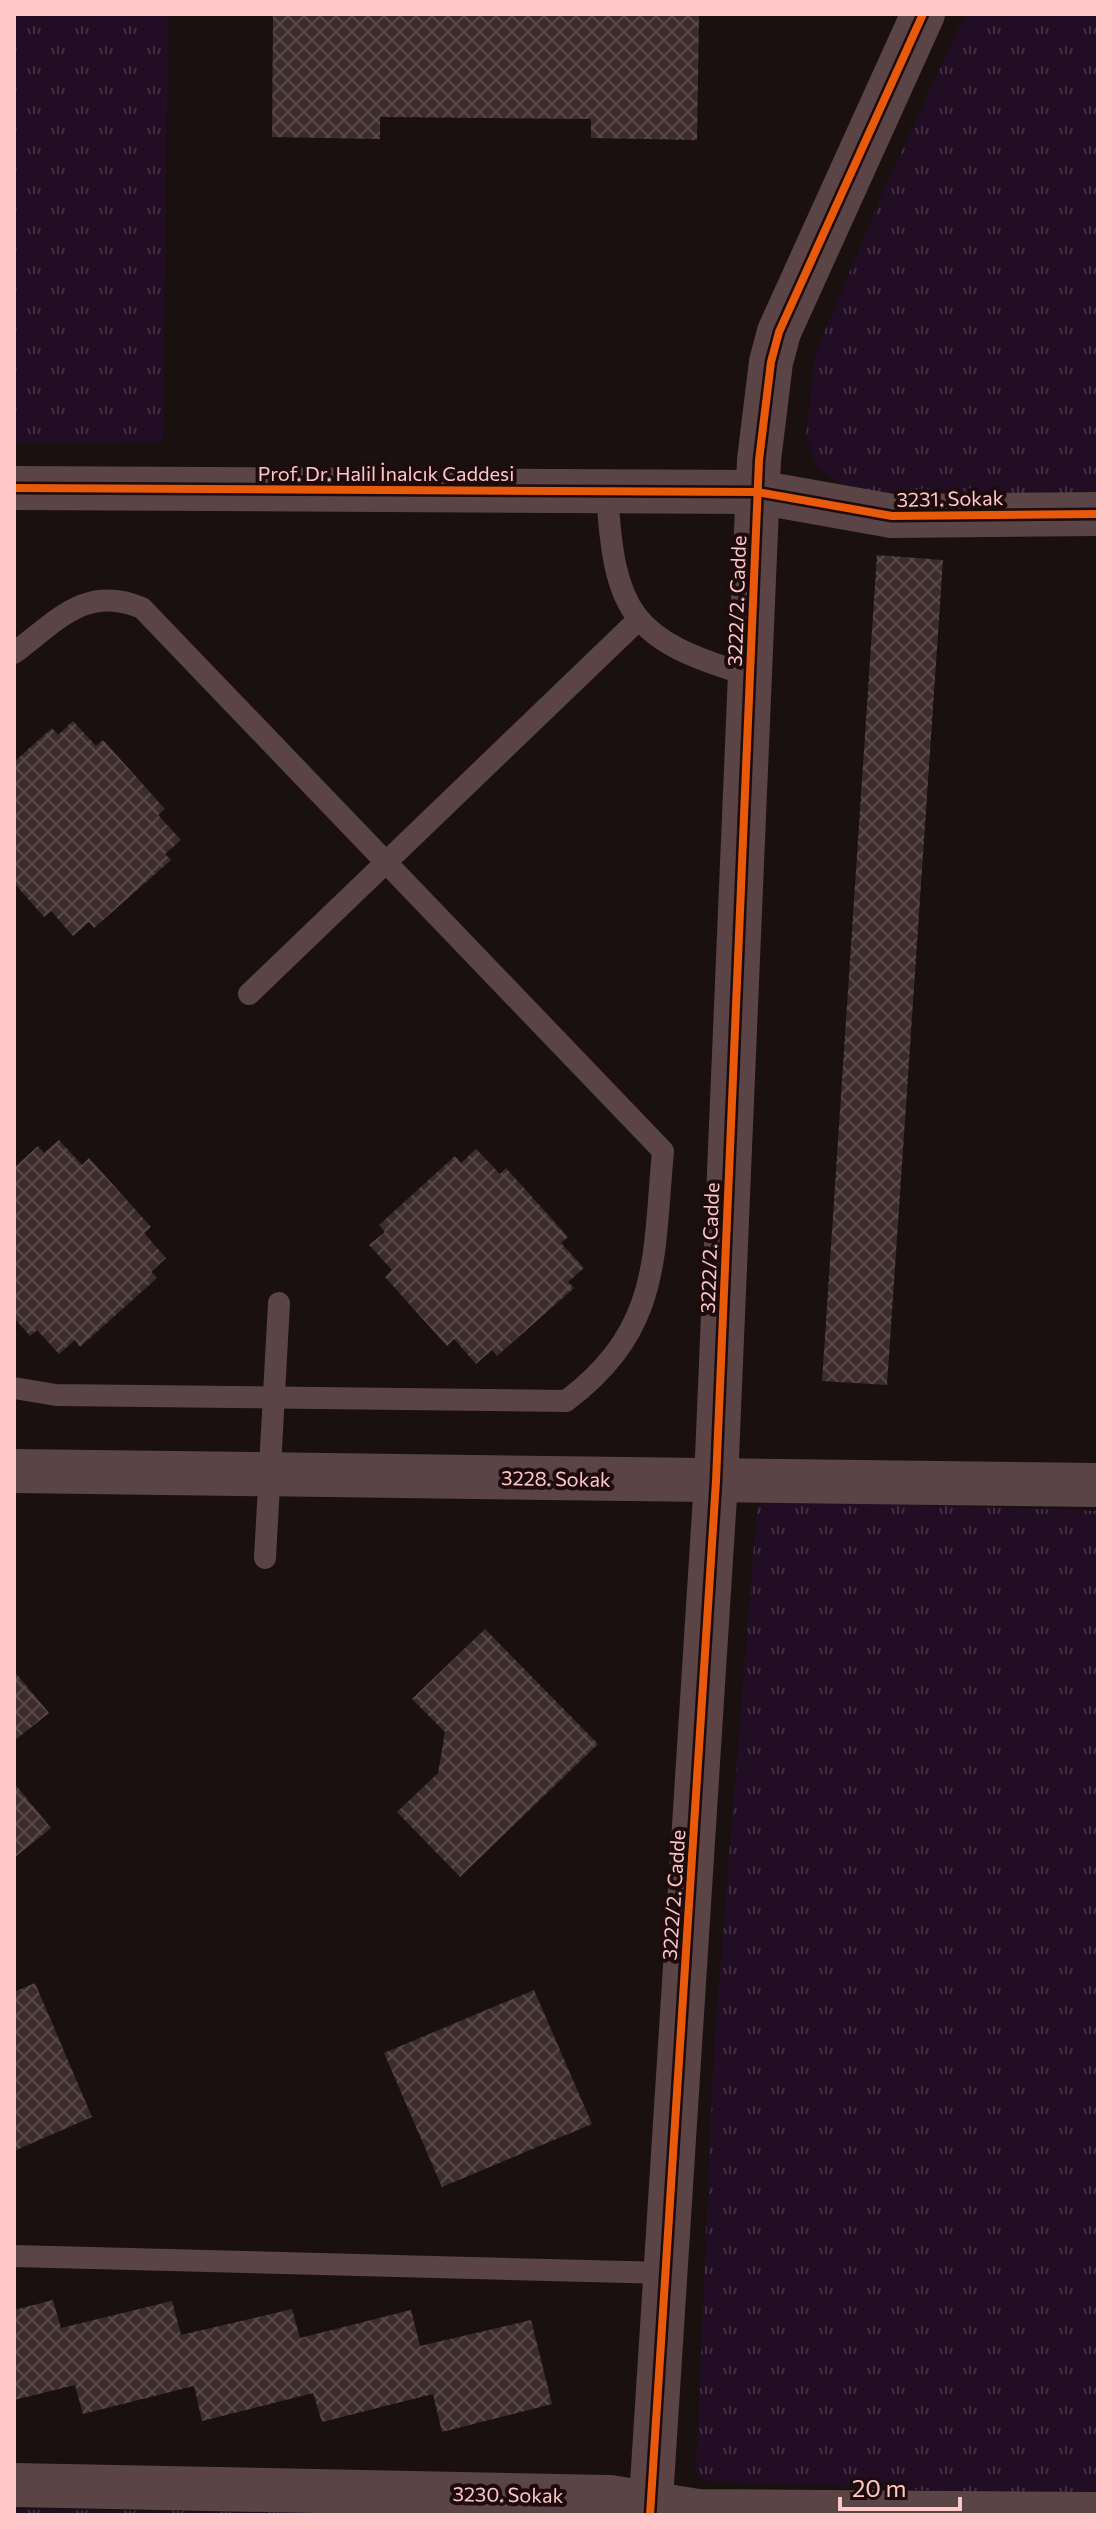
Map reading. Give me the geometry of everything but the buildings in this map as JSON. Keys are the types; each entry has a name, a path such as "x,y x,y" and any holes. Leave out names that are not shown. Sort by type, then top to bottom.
{"street":[{"name":"3222/2. Cadde","path":"650,2509 716,1481 757,492 767,393 779,332 923,14"},
{"name":"Prof. Dr. Halil İnalcık Caddesi","path":"14,488 757,492"},
{"name":"3231. Sokak","path":"757,492 892,516 1098,514"},
{"name":"3228. Sokak","path":"14,1471 1098,1485"},
{"name":"3230. Sokak","path":"14,2485 610,2497 650,2509 698,2511 1098,2514"}],"lane":[{"path":"607,491 614,563 622,595 637,621 659,640 685,654 749,675"},
{"path":"14,653 82,603 113,598 142,608 663,1151 652,1277 642,1309 627,1339 606,1366 566,1401 56,1395 14,1388"},
{"path":"249,994 637,621"},
{"path":"265,1558 279,1303"},
{"path":"14,2256 666,2273"}],"green space":[{"path":"14,14 168,14 163,442 14,444"},
{"path":"965,14 1098,14 1098,500 867,501 817,467 806,434 815,354 887,183"},
{"path":"771,1500 1098,1511 1098,2492 1066,2496 704,2481 696,2472 714,2047 757,1507"},
{"path":"14,2510 608,2514 608,2515 14,2515"}],"cycle path":[{"path":"650,2515 716,1481 759,460 771,362 779,332 923,14"},
{"path":"14,488 757,492 892,516 1098,514"}]}
